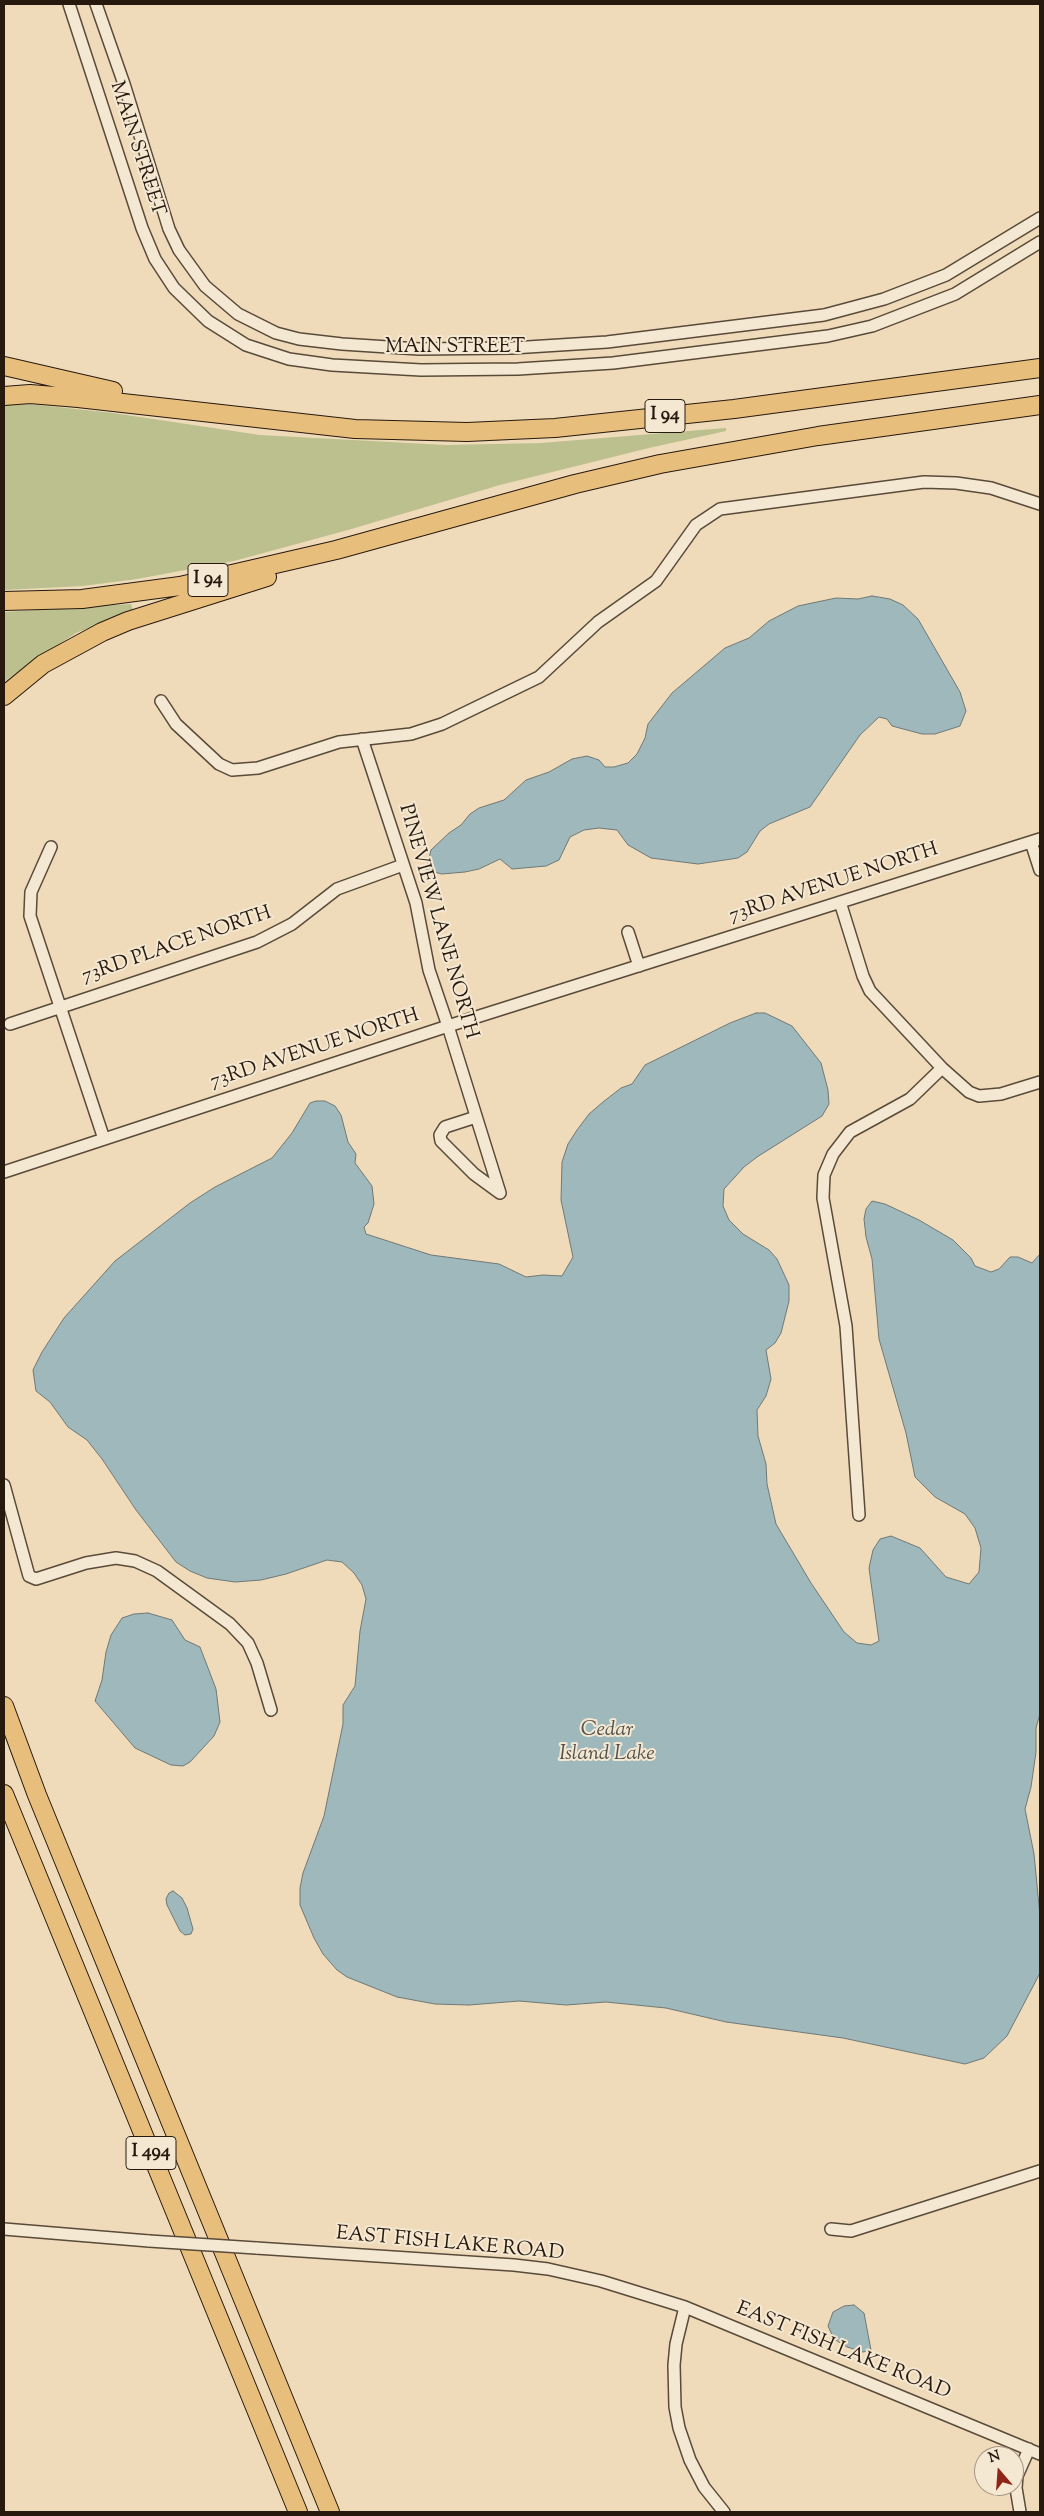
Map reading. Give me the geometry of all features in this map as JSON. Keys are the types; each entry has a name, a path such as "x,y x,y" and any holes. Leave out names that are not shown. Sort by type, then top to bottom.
{"highway":[{"name":"I 94","path":"4,366 97,388 288,421 355,429 416,432 538,429 734,409 1040,368"},
{"path":"4,396 30,394 78,398 288,421"},
{"name":"I 94","path":"4,601 82,599 180,586 336,550 574,484 686,458 818,436 1040,405"},
{"path":"4,696 43,664 102,632 128,621 408,530"},
{"name":"I 494","path":"4,1706 37,1795 330,2512"},
{"name":"I 494","path":"4,1794 298,2512"}],"street":[{"name":"MAIN STREET","path":"69,4 142,228 155,259 174,288 208,321 246,345 289,358 332,365 421,370 537,368 649,359 828,336 872,326 955,294 1040,242"},
{"name":"MAIN STREET","path":"96,4 124,84 169,229 179,250 205,286 232,310 257,325 299,338 342,344 419,349 512,348 607,342 824,315 884,300 946,275 1040,218"},
{"path":"161,701 176,724 219,764 232,770 258,768 339,742 411,734 428,729 539,677 598,622 656,581 696,525 708,515 734,506 912,482 956,483 992,488 1040,504"},
{"name":"PINEVIEW LANE NORTH","path":"362,739 420,919 429,970 448,1026 500,1193 474,1174 441,1141 440,1135 445,1127 476,1117"},
{"path":"1036,840 1040,870"},
{"name":"73RD AVENUE NORTH","path":"4,1172 448,1026 1036,840"},
{"path":"51,846 31,892 29,904 33,928 104,1139"},
{"name":"73RD PLACE NORTH","path":"10,1024 257,942 292,924 337,889 403,865"},
{"path":"840,902 863,976 870,991 942,1068 969,1092 979,1096 1001,1094 1040,1082"},
{"path":"628,932 639,966"},
{"path":"859,1516 846,1326 823,1198 824,1175 833,1154 850,1132 910,1099 942,1068"},
{"path":"4,1485 28,1576 36,1579 86,1562 116,1558 135,1561 156,1570 230,1624 248,1643 257,1663 271,1710"},
{"path":"831,2229 851,2231 1039,2173"},
{"name":"EAST FISH LAKE ROAD","path":"4,2229 150,2241 480,2262 548,2269 610,2284 685,2308 1040,2454"},
{"path":"685,2308 676,2344 674,2365 675,2407 679,2428 690,2460 704,2486 724,2512"},
{"path":"1020,2512 1016,2488 1017,2476 1029,2449"}],"green space":[{"path":"30,404 113,413 260,435 446,445 541,443 726,428 726,431 500,485 348,530 234,561 137,579 83,586 4,590 4,405"},
{"path":"131,604 133,610 76,633 4,682 4,612"}],"water":[{"path":"872,596 890,599 903,605 918,619 960,692 966,711 960,726 935,734 922,734 892,726 887,719 879,717 860,735 810,807 769,824 760,831 747,852 738,858 698,864 651,858 628,845 617,830 599,828 584,830 570,837 559,860 546,866 512,869 500,859 479,869 465,872 442,874 426,870 431,850 449,833 461,825 470,814 479,808 504,800 526,780 549,772 572,759 587,756 599,760 605,767 614,767 628,763 637,754 645,738 648,724 672,693 725,648 749,638 769,621 798,606 836,598 858,599"},
{"name":"Cedar Island Lake","path":"756,1013 765,1013 792,1026 821,1063 828,1090 829,1104 822,1116 757,1157 744,1167 724,1189 723,1206 729,1220 743,1234 769,1250 777,1259 789,1285 789,1301 781,1333 775,1343 766,1350 771,1379 766,1396 757,1410 758,1436 766,1464 767,1484 776,1524 811,1583 844,1632 857,1643 871,1645 879,1641 869,1568 873,1550 880,1539 891,1536 920,1548 946,1577 969,1584 979,1572 981,1548 975,1528 965,1514 935,1497 915,1477 906,1433 879,1339 872,1259 866,1237 864,1219 866,1209 872,1201 885,1204 919,1220 953,1240 971,1258 975,1266 991,1272 999,1269 1010,1257 1018,1257 1032,1263 1040,1254 1040,1714 1036,1728 1036,1752 1031,1787 1025,1809 1034,1854 1040,1916 1040,1973 1007,2036 984,2058 965,2064 843,2038 726,2022 666,2008 606,2002 566,2005 519,2001 469,2005 435,2004 397,1997 347,1977 337,1970 323,1954 314,1938 300,1905 300,1888 303,1873 324,1816 343,1724 343,1705 355,1686 360,1631 366,1599 362,1585 354,1573 342,1562 327,1560 286,1574 261,1580 235,1582 207,1578 190,1571 176,1562 136,1510 87,1440 68,1427 50,1402 36,1391 33,1370 42,1352 64,1318 115,1261 190,1203 215,1187 272,1158 292,1133 310,1103 316,1101 325,1101 335,1106 341,1115 348,1142 356,1154 355,1163 372,1186 374,1204 368,1223 364,1227 366,1234 431,1255 499,1264 526,1277 543,1275 562,1276 573,1257 561,1200 562,1162 568,1144 577,1130 589,1114 603,1102 621,1088 632,1084 645,1065 730,1023"},
{"path":"148,1613 172,1620 185,1640 200,1647 216,1689 220,1722 214,1736 190,1762 183,1766 171,1765 135,1748 95,1701 102,1680 106,1652 111,1635 122,1618 134,1614"},
{"path":"173,1891 182,1898 187,1908 193,1929 191,1934 185,1935 180,1931 167,1905 166,1899 169,1893"},
{"path":"854,2305 864,2313 871,2350 863,2352 847,2347 834,2339 828,2326 833,2312 844,2306"}]}
